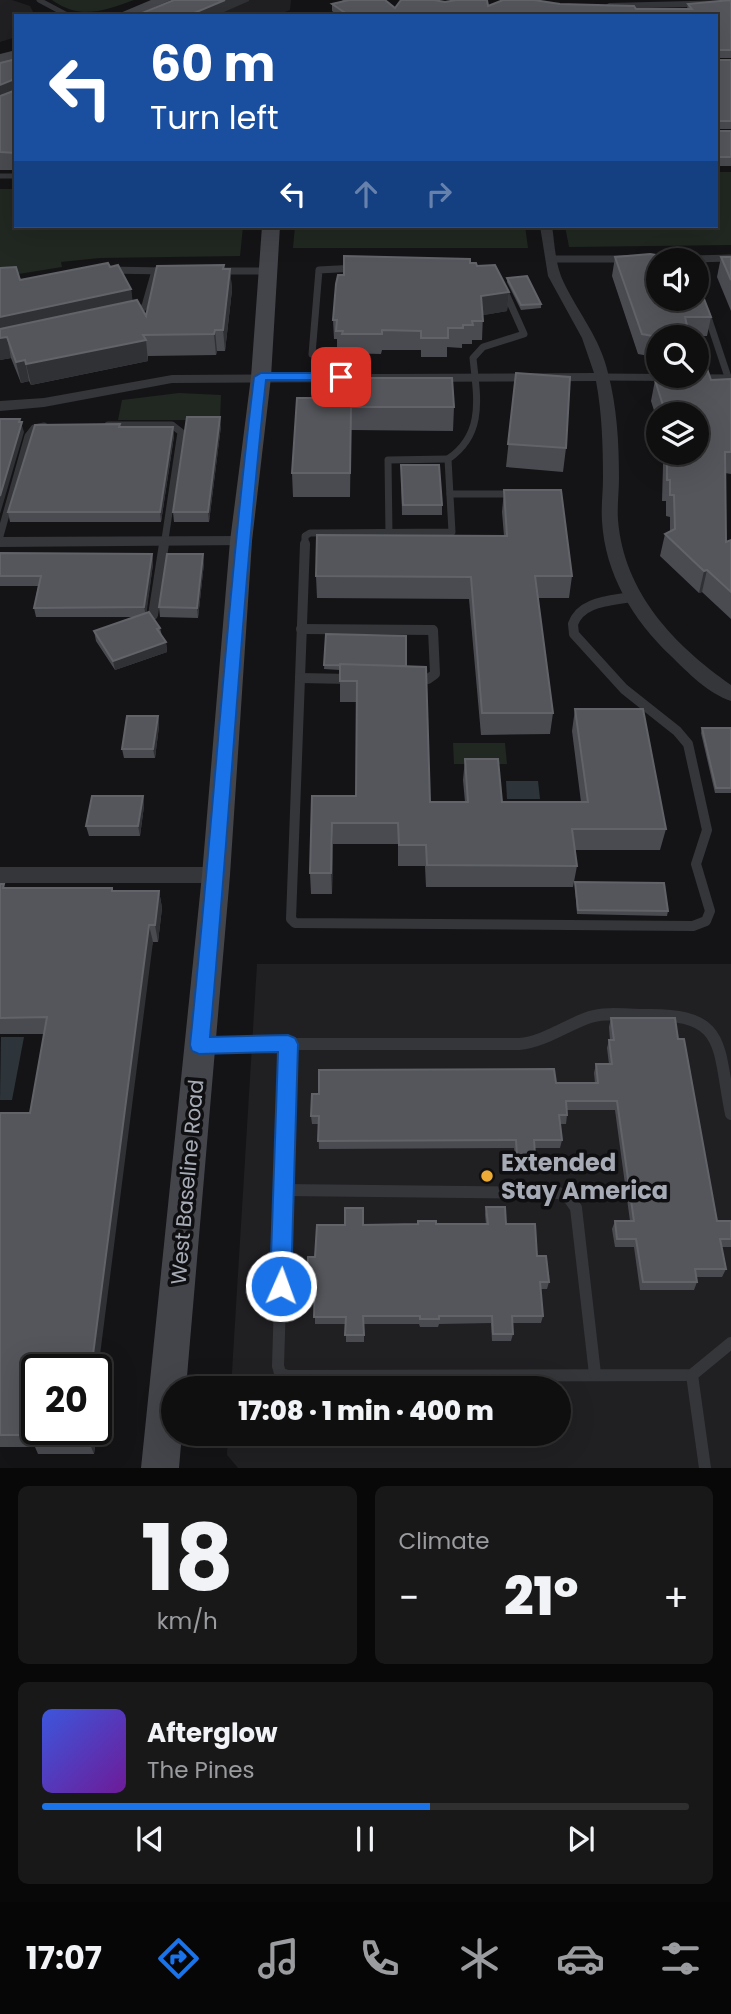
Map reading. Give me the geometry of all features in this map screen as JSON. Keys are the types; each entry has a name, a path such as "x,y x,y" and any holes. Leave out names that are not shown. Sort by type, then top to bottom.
{"street":[{"path":"126,14 164,0"},
{"path":"596,6 731,3"},
{"name":"West Baseline Road","path":"160,1468 216,875 241,541 261,377 271,228"},
{"path":"546,228 556,282 590,337 602,377 609,423 610,524 620,569 631,597 654,628 697,672 731,694"},
{"path":"0,406 56,402 146,382 261,377 602,377"},
{"path":"0,542 241,541"},
{"path":"0,875 216,875"}],"lane":[{"path":"39,0 65,14"},
{"path":"709,259 731,258"},
{"path":"551,259 634,260"},
{"path":"312,354 318,270 367,268"},
{"path":"99,270 180,271"},
{"path":"129,319 143,312 155,271"},
{"path":"205,271 268,271"},
{"path":"389,534 388,460 448,459 462,448 474,429 478,408 473,358 479,349 489,344 516,340 524,334 499,279"},
{"path":"602,377 730,380 705,311"},
{"path":"92,425 172,425 180,429 153,615"},
{"path":"0,536 31,431 38,426 52,426"},
{"path":"448,459 452,533 306,534 291,919 295,923 693,926 706,921 710,911 696,864 707,830 688,744 677,731 624,689 574,634 571,625 573,617 588,606 631,597"},
{"path":"450,494 526,494"},
{"path":"302,629 433,630 435,674 433,677 402,679"},
{"path":"300,678 364,679"},
{"path":"199,1045 519,1044 531,1043 592,1016 675,1014 690,1017 705,1025 715,1037 731,1114"},
{"path":"288,1044 278,1366 280,1373 287,1376 692,1375 731,1343"},
{"path":"284,1189 559,1193 569,1198 576,1208 595,1374"},
{"path":"692,1375 705,1468"}],"shaded area":[{"path":"0,0 12,0 30,6 34,14 14,14 14,38 0,42"},
{"path":"52,0 134,0 102,10 82,12"},
{"path":"201,0 291,0 290,10 280,14 164,14"},
{"path":"718,172 731,172 731,245 569,247 565,228 718,228"},
{"path":"0,189 14,189 14,228 243,228 240,256 100,258 61,262 62,267 0,277"},
{"path":"295,228 525,228 528,248 293,248"},
{"path":"179,393 221,395 220,420 118,420 122,400"},
{"path":"453,743 505,743 507,764 454,764"},
{"path":"506,781 538,781 540,799 507,799"},
{"name":"Extended Stay America","path":"257,964 731,964 731,1468 238,1468 227,1455 227,1446 571,1446 571,1376 232,1376"},
{"path":"1,1037 24,1037 12,1100 0,1100"}],"building":[{"path":"174,0 225,0 192,14 142,13"},
{"path":"349,0 385,0 395,8 401,0 487,0 488,6 503,0 534,0 560,4 634,6 636,9 692,9 688,4 731,0 731,50 718,50 718,14 347,14 332,4"},
{"path":"14,60 14,81 0,85 0,63"},
{"path":"718,60 731,60 731,121 718,121"},
{"path":"14,91 14,153 0,152 0,96"},
{"path":"718,131 731,131 731,157 718,157"},
{"path":"646,254 646,311 709,311 711,317 685,317 687,325 646,325 646,335 642,334 615,257"},
{"path":"344,256 470,259 470,263 476,263 477,266 495,265 509,292 481,296 483,321 472,321 473,325 463,325 463,328 448,328 448,338 421,338 421,331 382,330 382,334 342,334 343,331 336,331 337,320 333,320 338,275 344,275"},
{"path":"721,257 731,257 731,280"},
{"path":"108,263 110,267 118,265 131,289 0,317 0,268 16,267 20,280"},
{"path":"224,265 223,269 230,269 223,330 215,330 214,334 143,335 146,340 26,364 25,360 16,362 7,337 0,338 0,329 137,300 146,316 157,266"},
{"path":"527,276 541,304 521,305 507,278"},
{"path":"516,373 570,377 566,448 508,444"},
{"path":"709,374 711,380 731,379 731,452 725,452 726,542 731,540 731,592 665,534 675,529 674,495 670,495 667,465 709,465 709,402 662,402 658,388 709,388"},
{"path":"350,378 452,378 454,407 351,407 350,473 292,473 297,398 323,398 323,388 343,388 343,384 350,384"},
{"path":"187,417 220,417 208,512 173,512"},
{"path":"0,419 20,419 19,422 22,422 0,496"},
{"path":"120,424 119,427 173,427 160,512 8,512 35,425"},
{"path":"401,465 439,465 442,505 403,505"},
{"path":"504,490 561,490 572,576 535,576 553,713 482,713 471,577 316,576 317,535 507,536"},
{"path":"0,553 152,554 144,607 34,608 41,576 0,576"},
{"path":"167,554 203,554 197,608 159,607"},
{"path":"149,612 166,642 113,661 94,631"},
{"path":"326,634 406,636 406,666 324,665"},
{"path":"340,664 426,667 430,802 468,802 465,759 498,759 502,802 588,802 575,709 643,709 666,829 572,829 577,866 427,865 426,845 399,845 398,823 332,823 331,873 310,873 312,796 356,796 357,681 340,681"},
{"path":"127,716 158,716 153,749 122,749"},
{"path":"702,728 731,728 731,788 716,788"},
{"path":"92,796 143,796 138,826 86,826"},
{"path":"575,882 664,883 668,911 578,910"},
{"path":"0,884 4,884 3,888 159,891 155,925 149,925 93,1354 21,1354 21,1435 0,1435 0,1113 30,1113 47,1017 0,1018"},
{"path":"611,1018 675,1018 678,1039 684,1039 717,1221 731,1221 731,1239 720,1239 726,1269 695,1269 697,1282 643,1282 636,1239 617,1239 615,1221 634,1221 617,1101 566,1101 567,1115 559,1115 562,1140 534,1140 535,1155 517,1156 516,1140 318,1141 319,1116 311,1116 312,1094 319,1094 319,1070 554,1069 556,1083 598,1083 596,1064 612,1064 609,1040 614,1040"},
{"path":"486,1207 505,1207 506,1224 535,1224 537,1256 546,1256 549,1282 540,1282 543,1316 512,1316 513,1334 493,1334 492,1316 439,1316 439,1319 420,1319 420,1316 363,1316 364,1335 345,1335 346,1317 314,1317 315,1283 307,1283 308,1257 315,1257 317,1225 345,1225 345,1208 363,1208 363,1225 418,1224 418,1221 436,1221 436,1224 488,1224"}],"place":[{"name":"Extended Stay America","path":"487,1176"}],"route":[{"path":"281,1286 288,1044 199,1045 216,875 241,541 261,377 341,377"}]}
